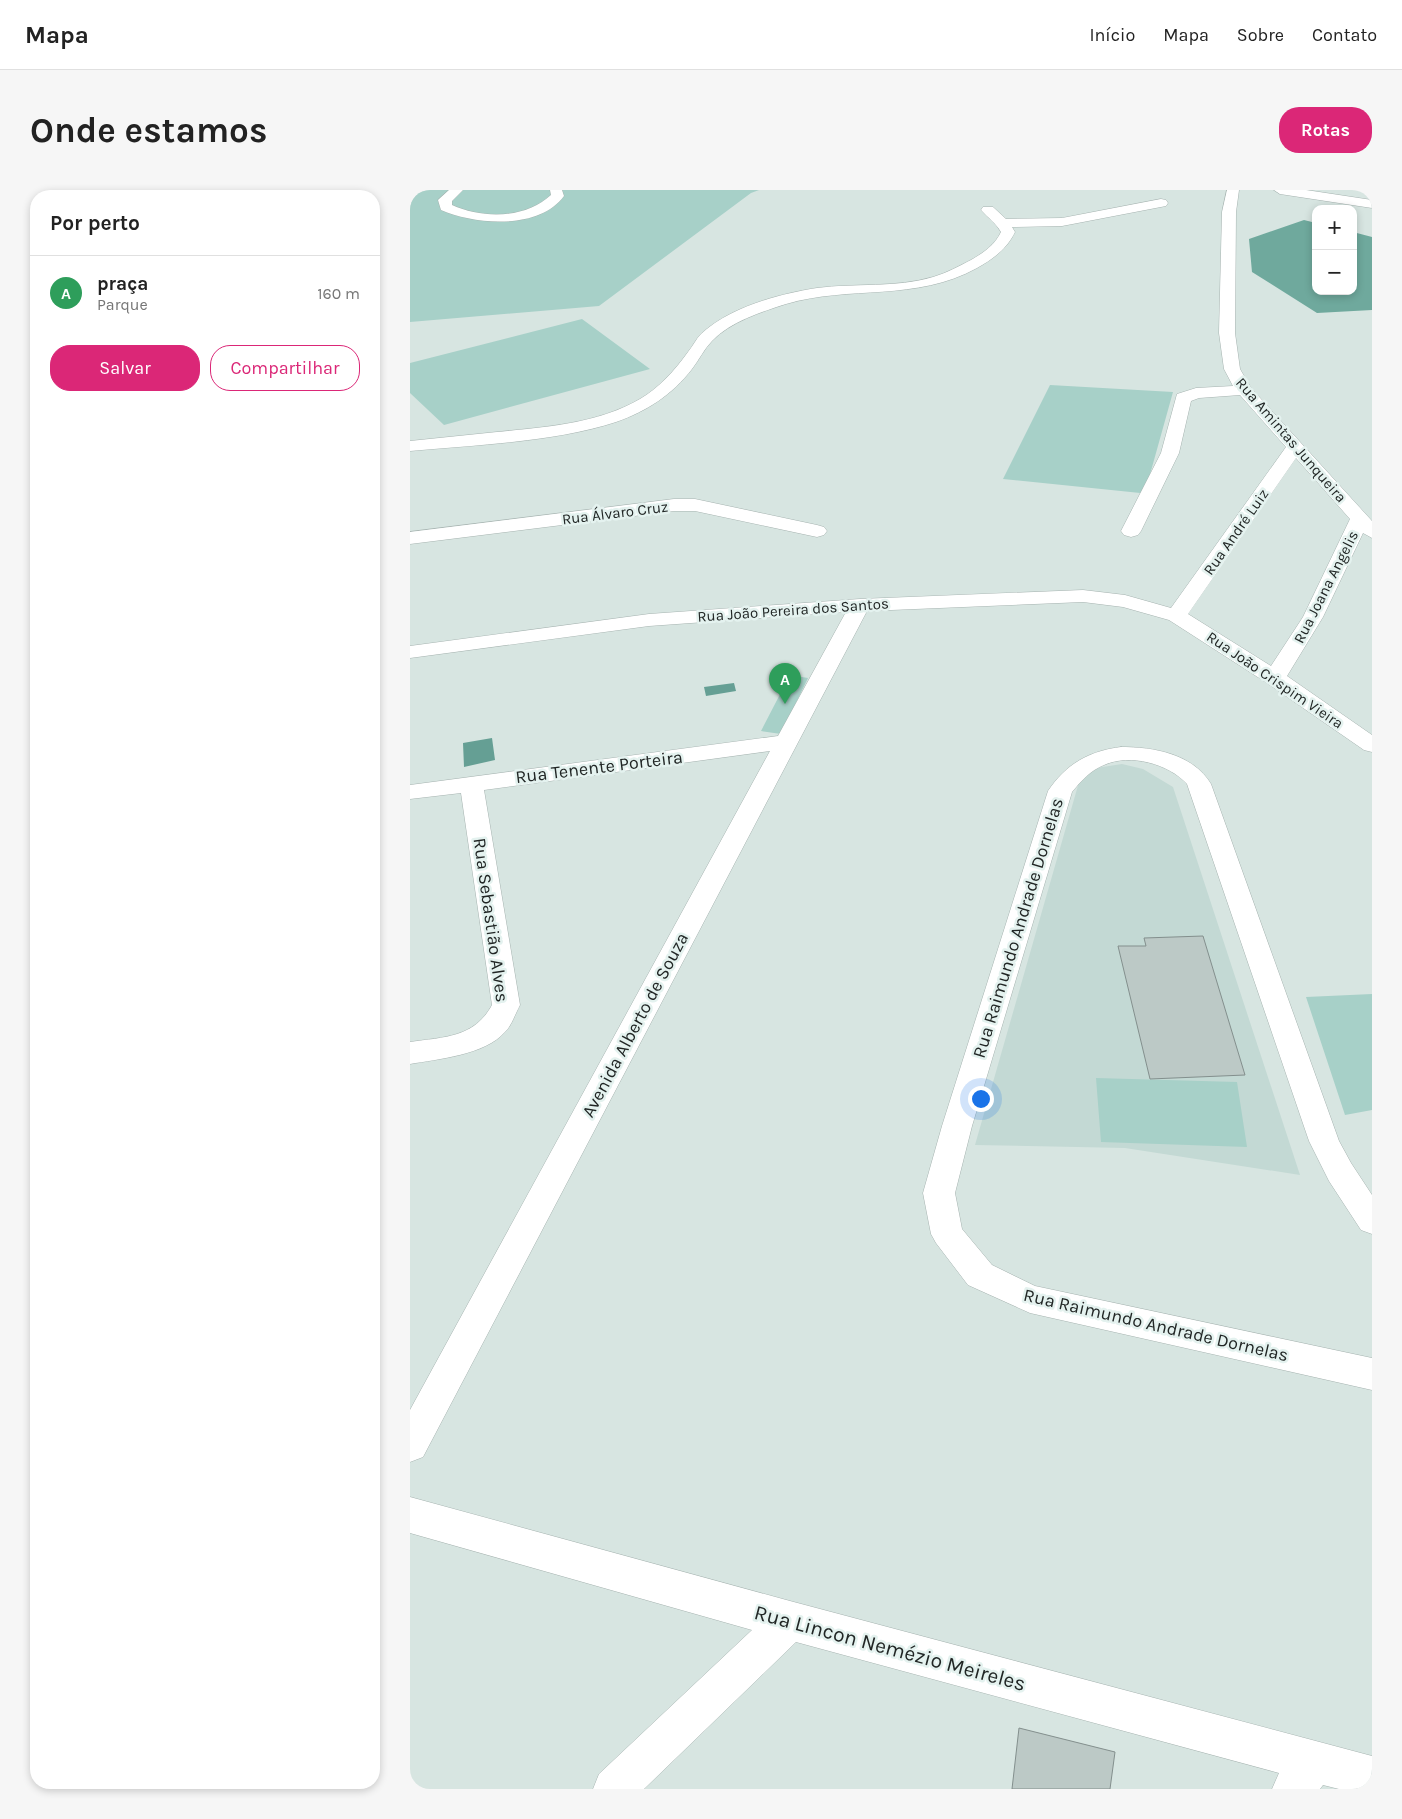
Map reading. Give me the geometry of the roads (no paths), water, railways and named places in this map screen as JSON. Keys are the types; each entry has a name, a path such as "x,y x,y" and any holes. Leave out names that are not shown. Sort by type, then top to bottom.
{"street":[{"path":"457,190 452,192 445,200 446,207 457,213 474,217 518,216 552,204 557,193 571,190"},
{"name":"Rua Amintas Junqueira","path":"1233,190 1230,212 1227,333 1232,369 1244,390 1366,525"},
{"path":"1280,190 1372,204"},
{"path":"1348,190 1372,194"},
{"path":"1003,223 1062,222 1161,203"},
{"path":"410,446 543,432 580,426 611,418 640,406 663,392 678,377 707,337 725,325 762,307 816,293 903,288 950,277 994,252 1004,241 1008,232 1003,223 988,210"},
{"path":"1131,531 1170,453 1183,398 1196,393 1244,390"},
{"name":"Rua André Luiz","path":"1176,616 1295,446"},
{"name":"Rua Álvaro Cruz","path":"410,538 674,505 695,505 817,531"},
{"name":"Rua Joana Angelis","path":"1275,678 1366,525"},
{"name":"Rua João Pereira dos Santos","path":"410,652 649,620 860,605 1083,596 1125,602 1176,616"},
{"name":"Avenida Alberto de Souza","path":"410,1445 860,605"},
{"name":"Rua João Crispim Vieira","path":"1176,616 1368,736"},
{"name":"Rua Tenente Porteira","path":"410,792 787,742"},
{"name":"Rua Raimundo Andrade Dornelas","path":"1372,1221 1340,1172 1324,1141 1210,809 1196,780 1180,767 1160,758 1130,753 1098,758 1074,773 1060,791 957,1126 940,1194 947,1234 980,1274 1030,1299 1372,1374"},
{"name":"Rua Sebastião Alves","path":"410,1052 451,1046 477,1037 496,1025 506,1005 471,783"},
{"name":"Rua Lincon Nemézio Meireles","path":"410,1515 790,1621 1304,1776 1372,1777"},
{"path":"614,1789 790,1621"}],"place":[{"name":"praça","path":"785,704"}]}
